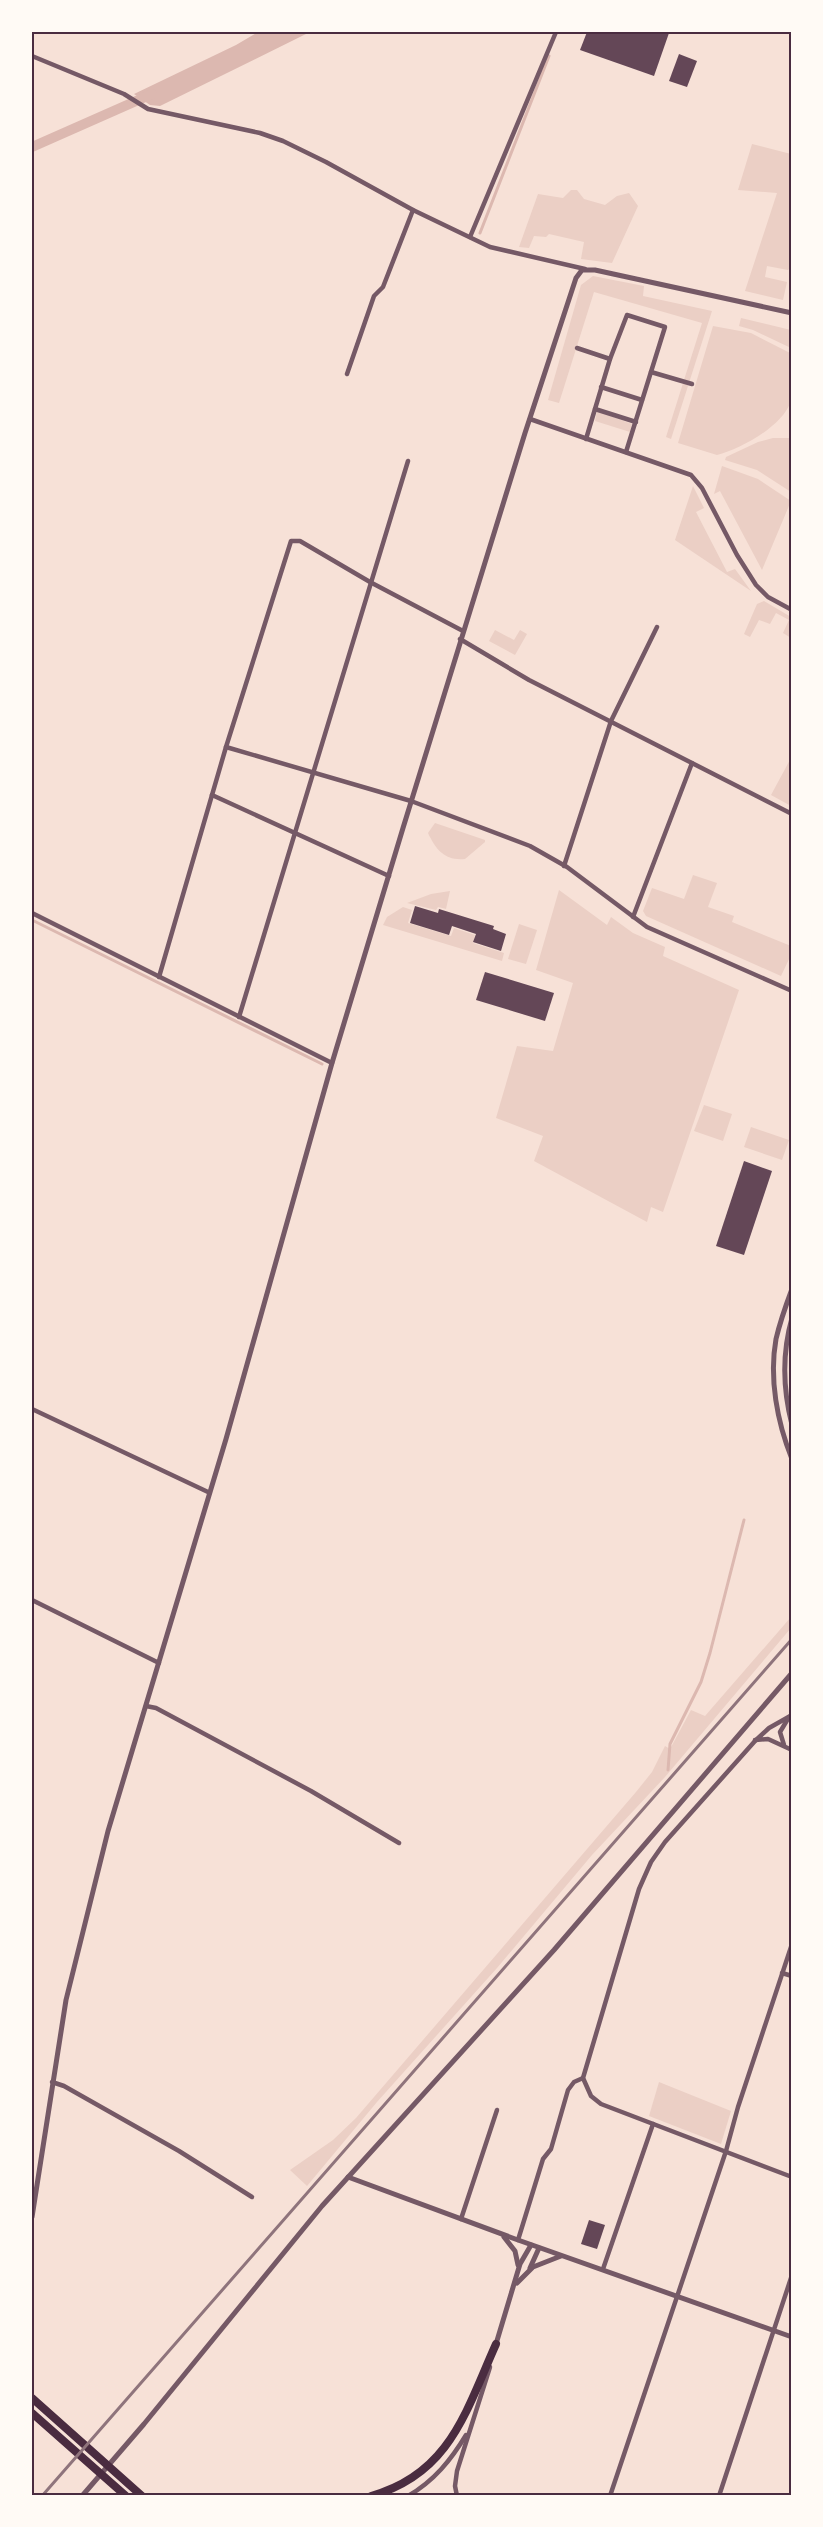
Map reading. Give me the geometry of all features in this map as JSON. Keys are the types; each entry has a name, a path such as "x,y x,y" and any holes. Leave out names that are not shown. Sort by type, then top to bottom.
{"highway":[{"path":"371,2496 410,2481 440,2455 458,2428 496,2344"},
{"path":"32,2398 142,2496"},
{"path":"32,2413 126,2495"}],"street":[{"path":"470,237 556,32"},
{"path":"32,56 128,96 142,106 260,133 283,141 413,210 495,248 792,313"},
{"path":"347,374 374,296 383,287 413,210"},
{"path":"32,2217 66,2000 108,1831 208,1492 226,1439 332,1063 460,639 576,278 585,269"},
{"path":"586,439 609,359 627,315 665,327 626,452"},
{"path":"577,348 609,359"},
{"path":"651,372 692,384"},
{"path":"601,387 642,400"},
{"path":"595,409 636,422"},
{"path":"530,419 694,477 756,585 768,597 792,610"},
{"path":"239,1017 408,461"},
{"path":"159,977 226,747 289,543 293,540 300,541 370,582 463,631"},
{"path":"564,866 611,721 657,627"},
{"path":"460,639 529,680 792,814"},
{"path":"226,747 411,801 530,846 564,866 647,927 792,991"},
{"path":"633,917 692,763"},
{"path":"212,795 389,876"},
{"path":"32,913 332,1063"},
{"path":"792,1289 778,1330 775,1355 778,1412 792,1459"},
{"path":"792,1318 785,1366 785,1388 792,1425"},
{"path":"32,1409 208,1492"},
{"path":"32,1600 159,1663"},
{"path":"82,2496 348,2177 554,1950 791,1673"},
{"path":"146,1706 156,1708 302,1785 399,1843"},
{"path":"790,1716 773,1725 755,1740 665,1842 648,1868 639,1889 583,2078 586,2089 594,2099 792,2177"},
{"path":"785,1747 781,1741 780,1732 790,1716"},
{"path":"755,1740 768,1739 792,1750"},
{"path":"610,2496 726,2151 738,2107 792,1944"},
{"path":"782,1973 792,1976"},
{"path":"518,2240 543,2159 550,2149 568,2090 574,2082 583,2078"},
{"path":"52,2082 64,2086 178,2151 252,2197"},
{"path":"461,2219 498,2110"},
{"path":"603,2269 653,2124"},
{"path":"348,2177 539,2248 792,2337"},
{"path":"501,2234 514,2249 519,2270"},
{"path":"458,2496 456,2478 519,2270 531,2245"},
{"path":"516,2284 529,2269 539,2248"},
{"path":"529,2269 562,2256"},
{"path":"719,2496 792,2275"},
{"path":"408,2496 429,2482 448,2463 471,2428"}],"shaded area":[{"path":"258,32 310,32 160,106 150,105 134,94 236,45"},
{"path":"752,144 791,154 791,267 788,270 767,266 765,277 787,282 783,300 745,291 777,193 738,190"},
{"path":"571,190 577,190 584,199 605,205 617,196 629,193 638,206 612,263 581,259 584,242 549,234 546,237 534,236 529,248 519,247 538,194 563,198"},
{"path":"593,276 644,286 643,296 712,311 671,439 666,437 702,323 594,292 559,403 548,400 581,285"},
{"path":"741,318 791,330 791,348 739,326"},
{"path":"713,326 751,333 792,354 793,378 791,401 779,419 749,442 717,455 678,443"},
{"path":"597,411 632,424 630,432 595,421"},
{"path":"773,438 791,438 791,492 757,470 725,460 726,457 758,442"},
{"path":"722,466 758,479 791,501 762,570 720,491 714,494"},
{"path":"693,486 704,508 696,512 727,572 735,569 751,591 675,540"},
{"path":"764,601 791,617 791,638 783,633 789,620 776,613 770,624 759,620 750,637 744,634 757,604"},
{"path":"495,630 514,640 520,630 527,634 515,655 489,641"},
{"path":"791,758 791,806 771,795"},
{"path":"435,823 485,840 485,842 465,859 452,858 442,853 434,845 428,833"},
{"path":"693,875 717,883 708,907 734,916 732,922 791,946 791,955 781,976 646,916 643,911 652,888 684,899"},
{"path":"559,890 607,925 611,917 633,933 665,947 663,956 739,990 663,1212 651,1207 647,1222 534,1161 543,1136 496,1118 517,1046 553,1051 573,983 536,970"},
{"path":"450,891 446,909 438,907 436,910 407,903 431,894"},
{"path":"403,907 412,910 408,923 451,936 454,928 475,935 473,943 504,953 502,961 383,925 387,917"},
{"path":"519,924 537,930 526,964 508,959"},
{"path":"704,1105 732,1114 723,1141 694,1131"},
{"path":"751,1127 789,1140 782,1160 744,1147"},
{"path":"791,1617 791,1628 665,1777 592,1855 307,2186 290,2170 333,2140 356,2118 636,1792 652,1772 665,1746 670,1749 691,1710 705,1716"},
{"path":"659,2082 731,2111 721,2144 649,2116"}],"building":[{"path":"587,32 669,33 654,76 580,50"},
{"path":"679,54 697,61 687,87 669,81"},
{"path":"415,906 438,913 439,909 494,926 493,929 506,934 501,951 473,942 476,934 452,926 449,935 410,923"},
{"path":"485,972 554,993 545,1021 476,1000"},
{"path":"744,1161 772,1171 744,1255 716,1246"},
{"path":"589,2220 605,2225 597,2249 581,2244"}],"waterway":[{"path":"480,233 549,56"},
{"path":"32,147 152,94"},
{"path":"32,920 322,1064"},
{"path":"668,1770 670,1744 701,1682 710,1653 744,1520"}],"railway":[{"path":"42,2496 792,1639"}]}
